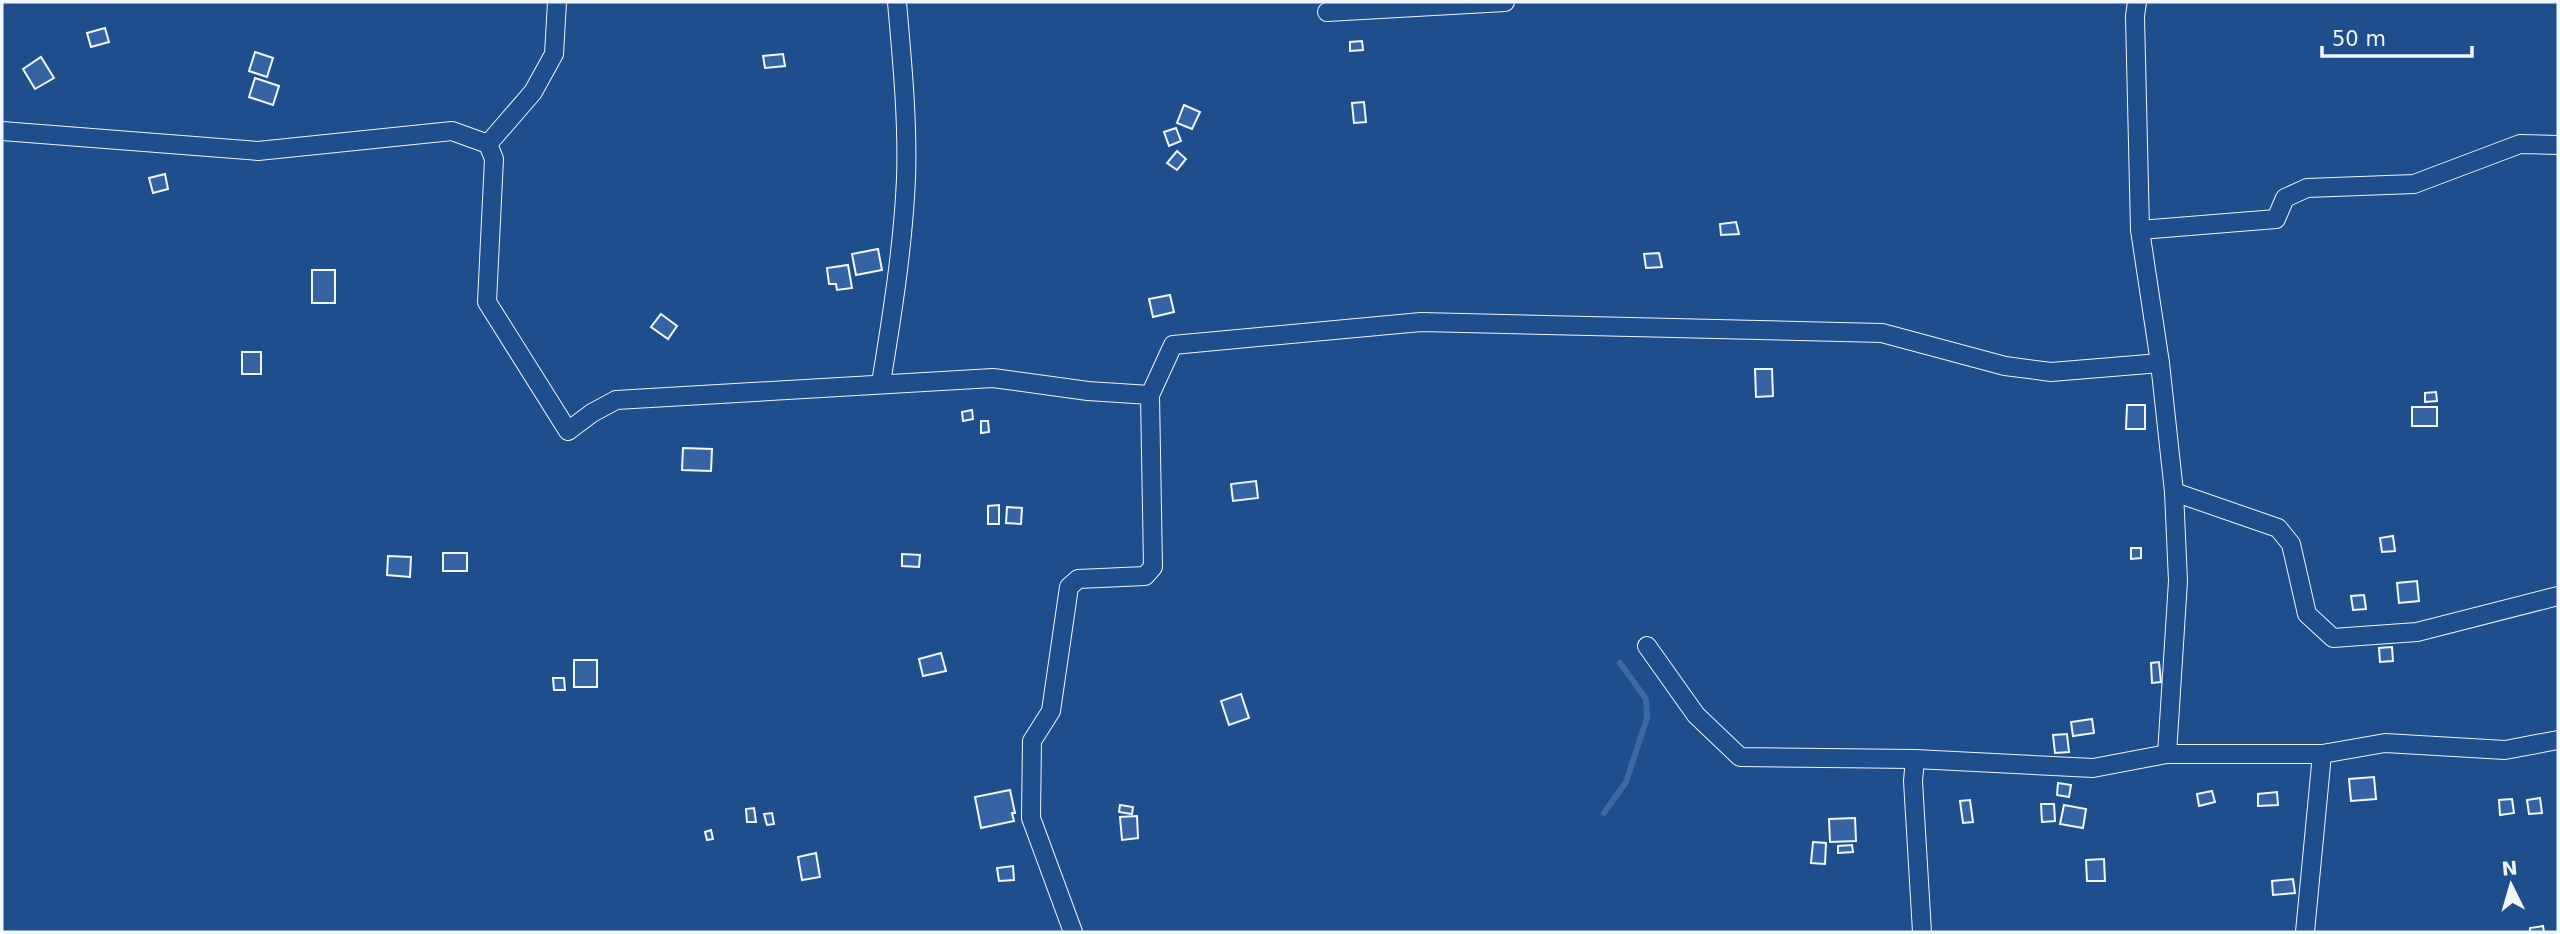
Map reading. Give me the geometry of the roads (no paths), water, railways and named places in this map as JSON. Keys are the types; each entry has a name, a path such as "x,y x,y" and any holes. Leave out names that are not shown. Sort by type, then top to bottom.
{"street":[{"path":"488,144 533,92 554,54 557,2"},
{"path":"881,383 894,302 906,179 903,73 897,2"},
{"path":"1327,12 1505,2"},
{"path":"2137,2 2135,16 2140,230 2160,363 2174,492 2178,581 2166,754"},
{"path":"2,131 258,151 452,131 488,144 494,159 487,302 568,431 592,413 616,400 881,383 993,377 1088,391 1150,395"},
{"path":"2140,230 2276,219 2285,198 2307,188 2414,184 2520,144 2558,145"},
{"path":"1073,932 1031,817 1032,741 1051,711 1069,586 1078,579 1145,576 1153,567 1150,395 1173,345 1421,322 1882,333 2005,366 2051,372 2160,363"},
{"path":"2174,492 2278,528 2291,544 2307,614 2333,638 2417,632 2558,596"},
{"path":"1647,646 1696,715 1740,757 1915,760 2093,768 2166,754 2322,754 2385,743 2505,750 2558,740"},
{"path":"2305,932 2322,754"},
{"path":"1915,760 1913,781 1922,932"}],"waterway":[{"path":"1604,813 1626,782 1647,718 1646,699 1620,663"}]}
